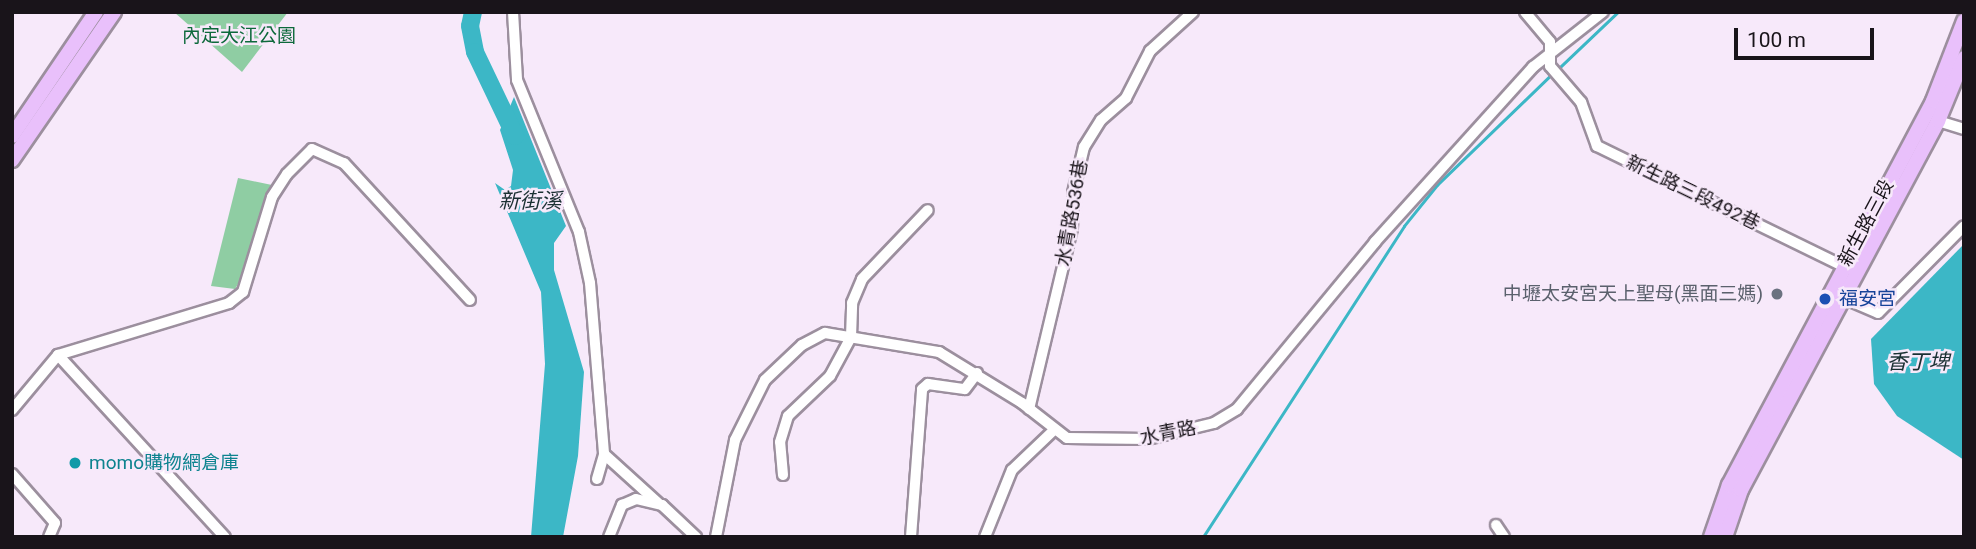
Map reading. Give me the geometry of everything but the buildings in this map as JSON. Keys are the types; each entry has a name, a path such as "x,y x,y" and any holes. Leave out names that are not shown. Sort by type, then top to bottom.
{"main road":[{"path":"12,136 96,12"},
{"path":"12,160 114,12"},
{"name":"新生路三段","path":"1726,537 1741,490 1843,298 1850,269 1933,101 1964,21"},
{"name":"新生路三段","path":"1712,537 1729,485 1850,269 1938,121 1964,58"}],"street":[{"path":"513,12 517,80 579,232 590,283 604,454 597,479"},
{"name":"水青路536巷","path":"1029,409 1072,228 1073,193 1084,147 1101,120 1126,98 1150,51 1193,12"},
{"path":"1525,12 1550,41 1549,52"},
{"name":"水青路","path":"716,537 735,440 765,380 802,345 825,333 939,352 977,373 1067,438 1149,439 1214,423 1237,409 1399,214 1549,52 1603,12"},
{"name":"新生路三段492巷","path":"1549,52 1550,66 1581,102 1597,146 1850,269"},
{"path":"1938,121 1964,129"},
{"path":"13,407 58,355 229,303 243,292 272,197 287,174 312,149 344,163 470,300"},
{"path":"783,475 780,442 788,416 825,384 851,337 852,303 862,279 928,210"},
{"path":"1843,298 1878,313 1964,226"},
{"path":"58,355 225,537"},
{"path":"911,537 922,388 928,384 965,389 977,373"},
{"path":"985,537 1012,470 1054,430"},
{"path":"604,454 696,537"},
{"path":"12,474 55,523 49,537"},
{"path":"609,537 622,505 636,499 660,505"},
{"path":"1496,525 1504,537"}],"green space":[{"name":"內定大江公園","path":"174,12 288,12 242,72"},
{"path":"238,178 272,185 245,273 235,289 211,286"}],"water":[{"name":"新街溪","path":"514,97 566,226 554,243 554,270 584,372 578,456 563,537 531,537 545,364 541,292 495,183 505,190 511,186 513,170 500,130"},
{"name":"香丁埤","path":"1964,244 1964,460 1897,416 1874,384 1871,339"}],"waterway":[{"name":"新街溪","path":"473,12 470,26 475,52 515,136"},
{"path":"1557,70 1618,12"},
{"path":"1203,537 1404,226 1437,185 1552,74"}],"place":[{"name":"中壢太安宮天上聖母(黑面三媽)","path":"1777,294"},
{"name":"福安宮","path":"1825,299"},
{"name":"momo購物網倉庫","path":"75,463"}]}
